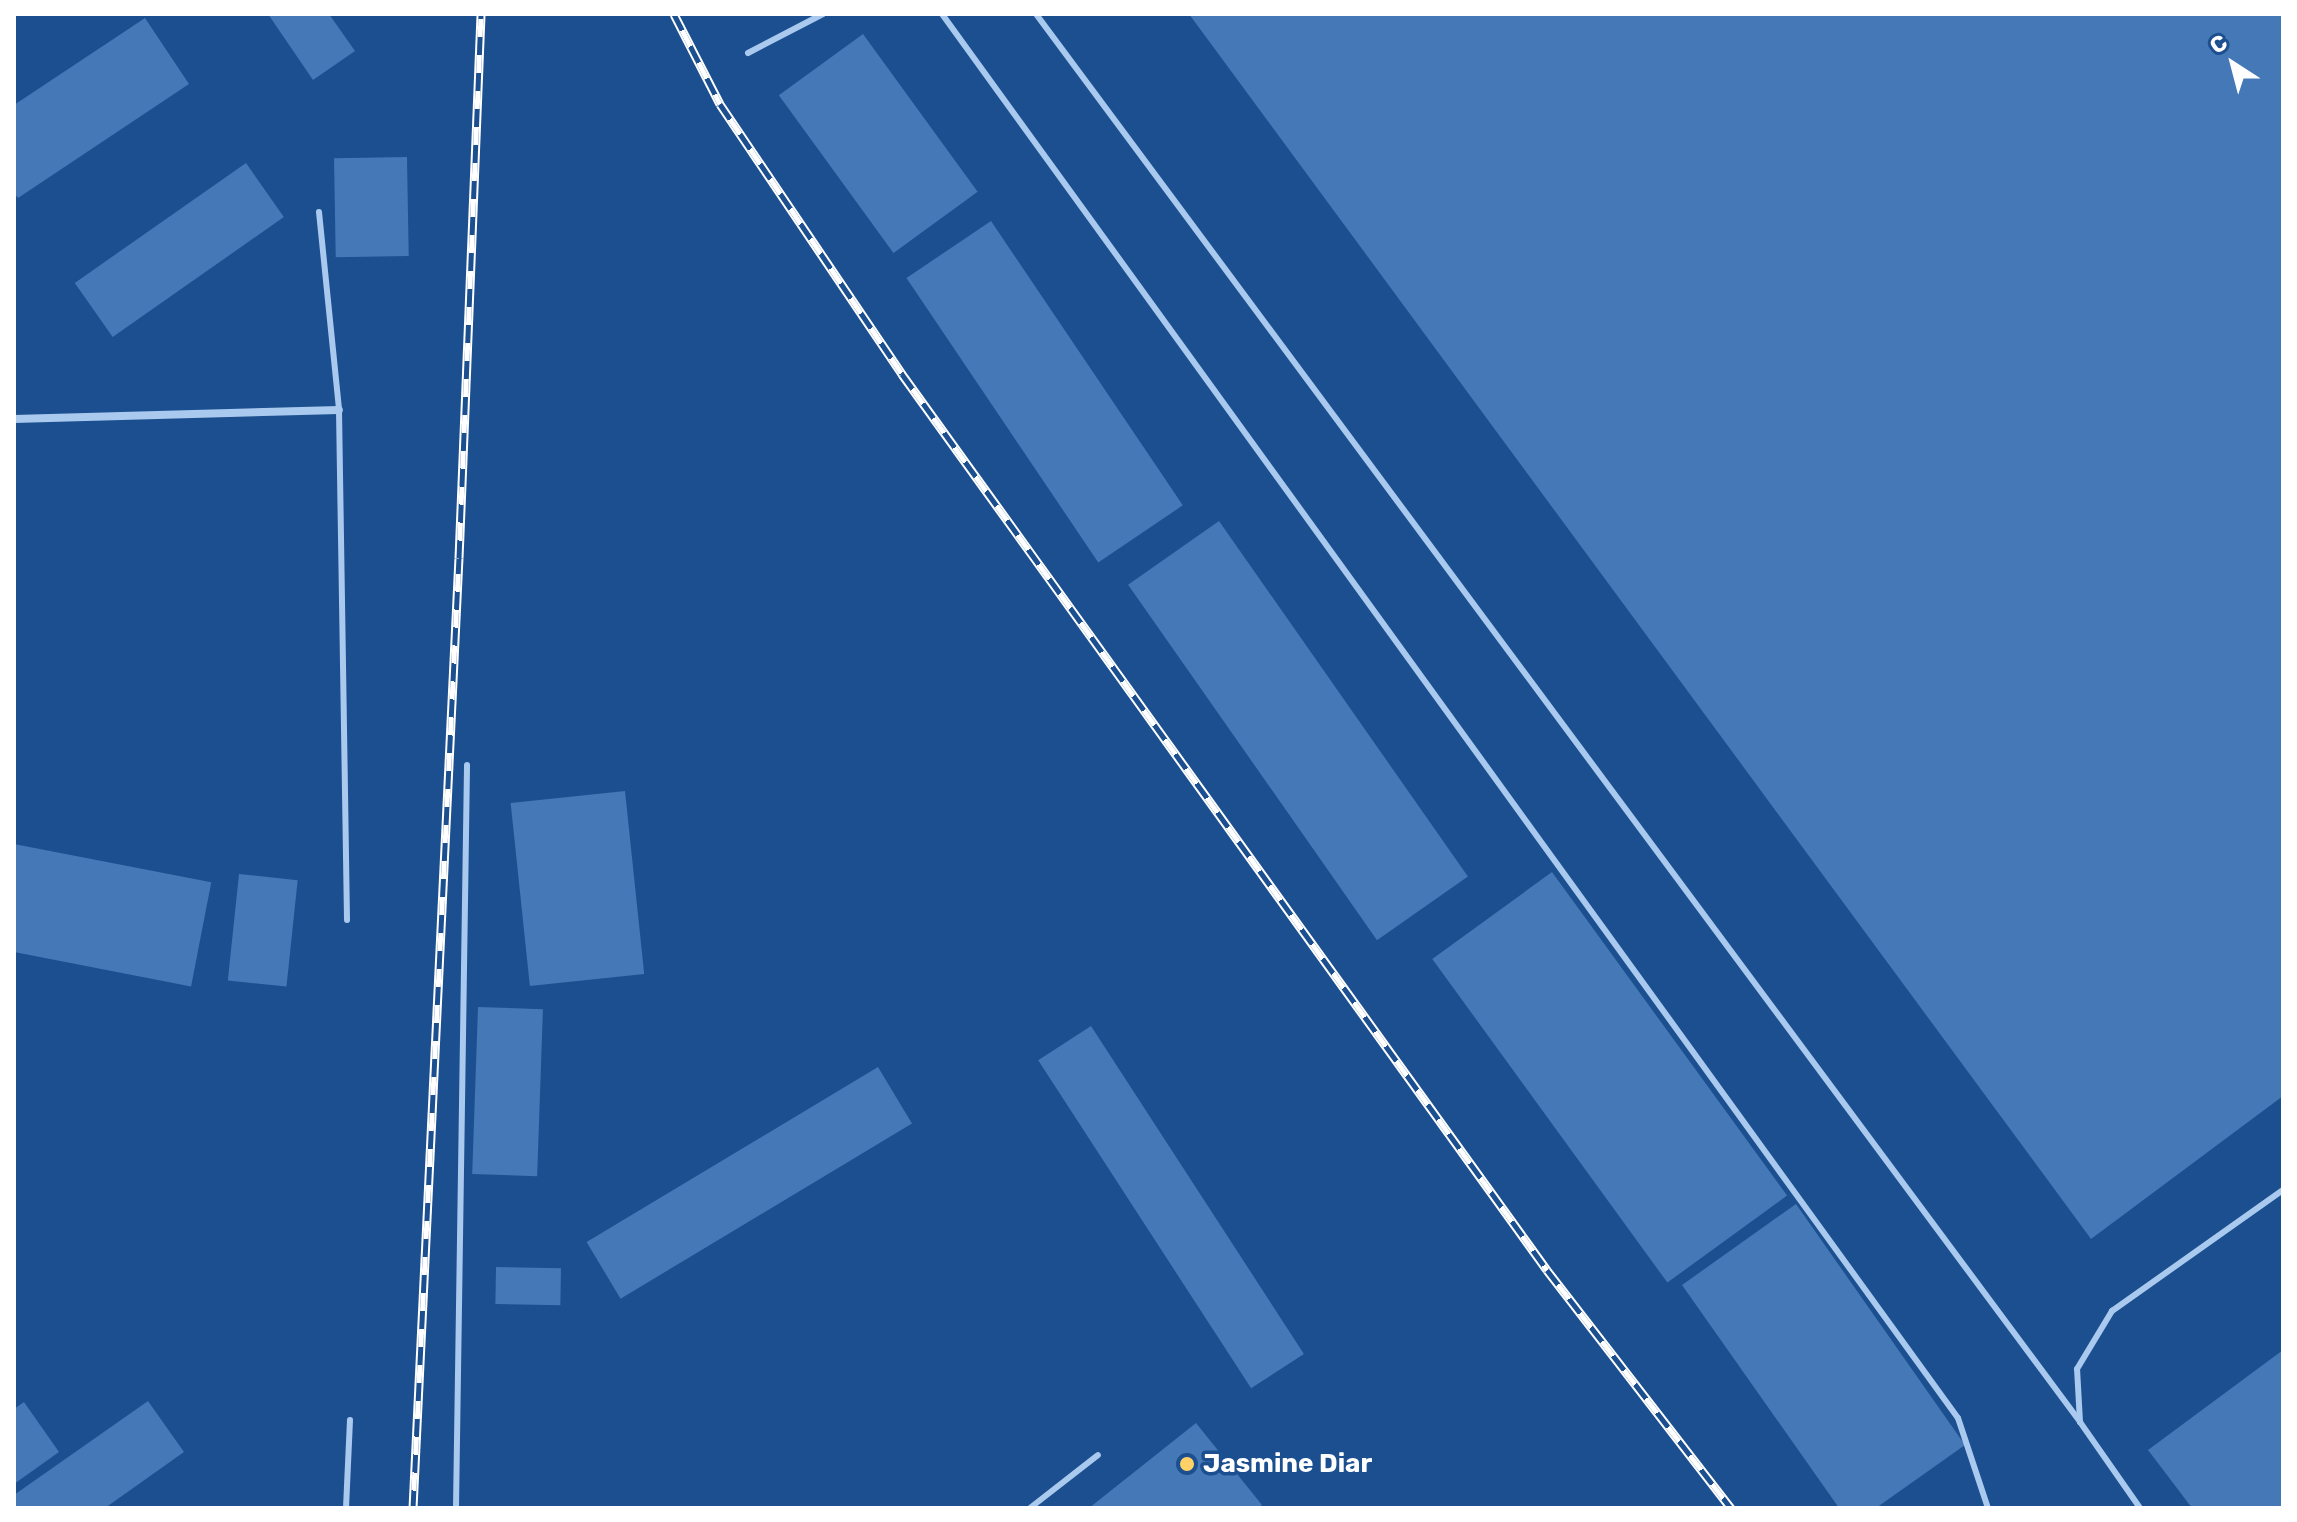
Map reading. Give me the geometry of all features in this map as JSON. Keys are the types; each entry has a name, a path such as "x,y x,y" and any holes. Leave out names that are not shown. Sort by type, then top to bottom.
{"street":[{"path":"14,419 339,410"}],"lane":[{"path":"748,53 823,14"},
{"path":"942,14 1958,1418 1988,1508"},
{"path":"1036,14 2080,1422 2140,1508"},
{"path":"319,212 339,410 347,920"},
{"path":"456,1508 467,765"},
{"path":"2080,1422 2077,1369 2112,1311 2283,1190"},
{"path":"346,1508 350,1420"},
{"path":"1030,1508 1098,1455"}],"building":[{"path":"268,14 329,14 355,51 313,80"},
{"path":"1189,14 2283,14 2283,1096 2091,1239"},
{"path":"145,18 189,84 18,198 14,193 14,105"},
{"path":"863,34 978,192 893,253 779,95"},
{"path":"407,157 409,256 336,257 334,158"},
{"path":"246,163 284,217 113,337 75,283"},
{"path":"991,221 1183,505 1098,562 906,278"},
{"path":"1219,521 1468,877 1377,940 1128,585"},
{"path":"625,791 644,974 530,986 511,803"},
{"path":"14,844 211,882 191,986 14,952"},
{"path":"1552,872 1787,1196 1667,1283 1432,959"},
{"path":"239,874 298,880 286,987 228,980"},
{"path":"478,1007 543,1009 537,1176 472,1174"},
{"path":"1091,1026 1304,1354 1251,1388 1038,1060"},
{"path":"878,1067 912,1124 621,1299 587,1242"},
{"path":"1796,1204 1965,1445 1876,1508 1839,1508 1682,1285"},
{"path":"496,1267 561,1268 560,1305 495,1304"},
{"path":"2283,1350 2283,1508 2192,1508 2148,1450"},
{"path":"148,1401 184,1452 105,1508 14,1508 14,1495"},
{"path":"24,1402 59,1452 14,1484 14,1409"},
{"name":"Jasmine Diar","path":"1196,1423 1262,1505 1258,1508 1089,1508"}],"railway":[{"path":"413,1508 459,558 481,14"},
{"path":"674,14 720,104 902,374 1547,1270 1731,1508"}],"place":[{"name":"Jasmine Diar","path":"1187,1464"}]}
